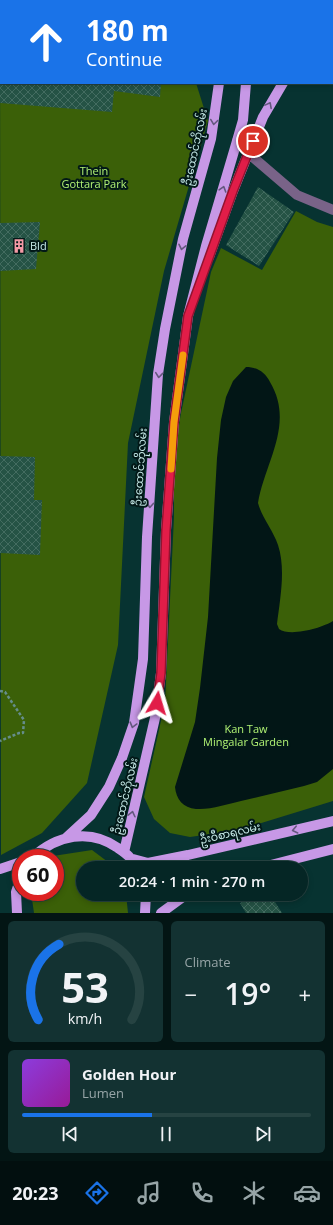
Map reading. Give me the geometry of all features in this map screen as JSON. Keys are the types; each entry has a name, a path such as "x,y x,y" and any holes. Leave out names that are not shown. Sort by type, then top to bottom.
{"main road":[{"name":"ဦးထောင်ဘိုလမ်း","path":"66,838 91,815 109,787 122,758 134,723 143,658 147,537 158,374 165,329 183,240 211,139 219,84"},
{"name":"ဦးထောင်ဘိုလမ်း","path":"124,852 155,718 161,673 166,530 173,430 188,316 206,246 238,141 243,120 246,84"},
{"path":"188,316 248,153 263,117 282,84"},
{"name":"ဦးဝီစာရလမ်း","path":"158,861 333,821"},
{"path":"43,849 48,845 66,838 82,836 97,838 111,843 124,852 133,861"},
{"path":"286,861 333,849"},
{"path":"0,869 12,865"},
{"path":"16,901 17,913"},
{"path":"145,913 146,901"},
{"path":"161,913 177,901"}],"lane":[{"path":"238,141 248,153 297,195 333,210"}],"path":[{"path":"0,691 5,692 24,720 23,733 19,733 0,741"}],"green space":[{"name":"Thein Gottara Park","path":"0,84 196,84 208,121 164,271 128,443 118,645 87,783 42,833 1,855"},
{"name":"Kan Taw Mingalar Garden","path":"296,211 317,222 333,227 333,801 239,830 190,837 170,833 154,819 144,797 165,703 174,517 174,456 181,413 211,272 221,248 262,270"},
{"path":"92,850 107,861 76,861 76,901 127,901 128,913 34,913 32,901 64,901 64,854"}],"shaded area":[{"path":"246,367 254,368 266,375 277,398 280,413 276,443 258,503 278,545 282,564 282,584 277,624 279,629 284,631 298,632 314,629 333,621 333,769 317,782 304,786 207,809 196,809 187,807 181,802 175,787 195,722 200,688 208,617 217,458 221,420 226,397 233,381"}],"building":[{"path":"0,84 161,84 160,97 114,91 112,112 0,103"},
{"path":"258,187 294,212 259,266 226,245"},
{"name":"Bld","path":"40,222 36,269 0,271 0,223"},
{"path":"0,456 35,457 34,500 42,500 40,555 0,553"},
{"path":"245,901 274,901 282,913 246,913 240,903"}],"slow traffic":[{"path":"171,469 174,422 183,355"}],"place":[{"name":"Bld","path":"19,246"}],"route":[{"path":"157,703 161,673 166,530 174,422 188,316 233,191 253,141"}]}
